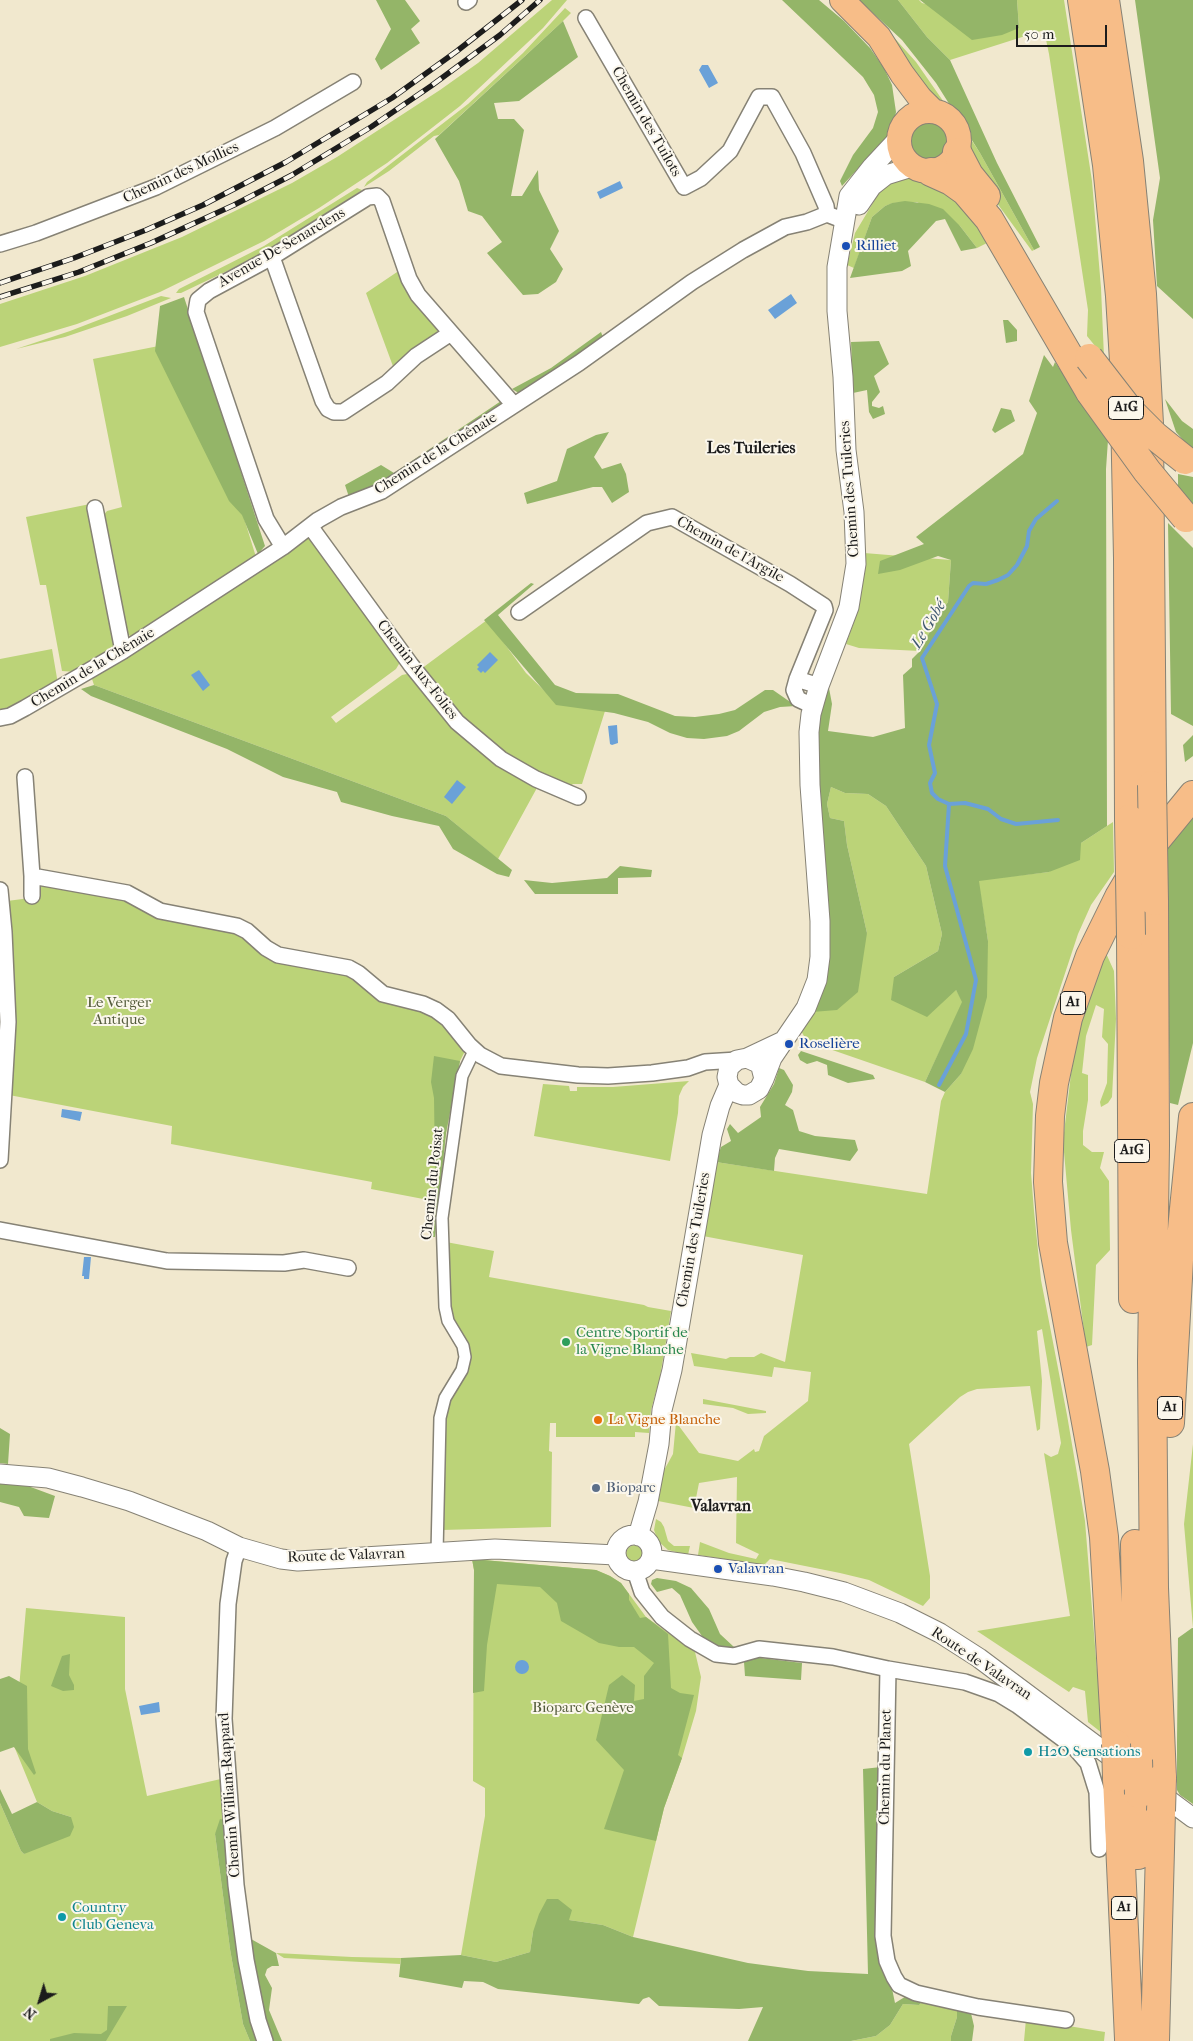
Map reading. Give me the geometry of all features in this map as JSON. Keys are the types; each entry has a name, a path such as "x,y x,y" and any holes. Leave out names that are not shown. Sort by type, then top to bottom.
{"highway":[{"name":"A1G","path":"1082,0 1108,165 1123,342 1128,539 1139,1794 1138,2040"},
{"name":"A1G","path":"1105,0 1129,161 1142,294 1149,424 1154,901 1152,1362 1154,1588 1160,1699"},
{"path":"957,152 973,180 997,208 1028,254 1089,358 1130,411 1155,436 1189,463"},
{"path":"922,169 951,181 965,191 989,220 1090,392 1147,471 1190,522"},
{"name":"A1","path":"1138,2040 1117,1778 1109,1602 1103,1528 1095,1471 1052,1243 1048,1182 1050,1116 1057,1067 1068,1018 1090,956 1119,897 1144,855 1193,795"},
{"name":"A1","path":"1138,2040 1161,1811 1160,1699 1162,1589 1172,1372 1185,1186 1193,1117"}],"main road":[{"path":"842,0 879,37 902,74 920,98 933,111"},
{"path":"902,74 906,103 902,131 901,154 922,169 945,167 957,152 959,136 954,124 943,114 933,111 915,114 902,131"}],"street":[{"name":"Chemin des Tuilots","path":"586,18 684,187 701,178 730,151 759,97 772,97 803,153 826,206 827,214"},
{"name":"Chemin des Mollies","path":"0,244 36,233 156,187 275,128 353,82"},
{"name":"Chemin des Tuileries","path":"764,1078 772,1058 796,1026 810,1001 819,967 819,905 808,751 809,732 813,706 819,686 844,623 852,593 856,564 854,512 846,450 836,288 837,267 846,205 852,192 902,131"},
{"path":"827,214 845,221 857,209 872,186 895,171 922,169"},
{"name":"Avenue De-Senarclens","path":"283,547 266,519 196,312 198,300 201,296 272,257 368,197 377,196 382,201 415,290 514,405"},
{"name":"Chemin de la Chênaie","path":"0,718 7,717 25,708 123,651 341,507 382,491 579,363 692,282 743,250 785,227 807,222 827,214"},
{"path":"272,257 323,401 328,409 334,412 343,412 387,383 416,356 451,333"},
{"path":"95,508 123,651"},
{"name":"Chemin de l'Argile","path":"519,612 647,522 672,517 790,584 824,606 825,610 797,679"},
{"name":"Chemin Aux-Folies","path":"310,526 411,665 457,722 501,759 536,779 578,797"},
{"path":"813,706 798,699 794,690 797,679 819,686"},
{"path":"25,777 32,896"},
{"path":"32,876 127,893 160,911 237,926 247,931 266,948 278,955 349,968 383,994 423,1004 436,1010 448,1019 474,1050 488,1060 508,1068 578,1075 652,1073 688,1068 705,1062 742,1059 758,1063 764,1078 759,1089 738,1099 716,1121"},
{"path":"0,890 8,1022 1,1115 0,1160"},
{"name":"Chemin des Tuileries","path":"742,1059 783,1041"},
{"name":"Chemin du Poisat","path":"437,1552 440,1418 443,1404 462,1370 466,1357 463,1346 448,1321 444,1306 442,1218 462,1076 474,1050"},
{"path":"728,1081 730,1067 742,1059"},
{"path":"688,1068 710,1072 728,1081 737,1093 749,1094"},
{"name":"Chemin des Tuileries","path":"638,1536 648,1502 659,1444 662,1410 672,1370 709,1150 728,1081"},
{"path":"0,1230 167,1261 284,1263 304,1260 348,1268"},
{"name":"Route de Valavran","path":"0,1474 48,1478 116,1497 207,1531 239,1547 281,1559 298,1561 495,1549 616,1555"},
{"path":"638,1536 643,1538 651,1547 651,1559 645,1568 635,1571 624,1568 616,1555 618,1546 624,1539 638,1536"},
{"name":"Chemin William-Rappard","path":"239,1547 233,1568 228,1604 224,1719 236,1885 246,1960 258,2020 265,2041"},
{"name":"Route de Valavran","path":"651,1559 804,1582 844,1592 900,1613 940,1634 979,1658 1193,1818"},
{"path":"635,1571 642,1592 658,1613 690,1639 716,1654 734,1656 759,1649 833,1657 964,1682 999,1694 1018,1705 1081,1753 1091,1770 1097,1792 1098,1850"},
{"name":"Chemin du Planet","path":"888,1669 883,1936 887,1961 894,1977 899,1985 916,1994 1066,2020"}],"green space":[{"path":"376,0 405,0 420,21 411,29 420,43 381,70 375,59 391,29"},
{"path":"552,0 567,0 543,28 460,106 387,163 319,208 264,241 160,292 77,324 0,347 0,304 85,276 182,237 292,183 337,157 440,90 478,63"},
{"path":"782,0 819,0 844,21 870,48 884,68 892,85 896,112 893,126 886,138 842,186 840,181 853,155 873,128 878,112 874,95 863,77"},
{"path":"859,0 898,0 927,37 950,60 997,163 1040,247 1034,250 980,153 936,83 902,40"},
{"path":"898,0 919,0 922,3 1019,28 1017,0 1064,0 1092,181 1101,288 1104,357 1087,336 1088,310 1044,30 950,60 927,37"},
{"path":"920,0 1017,0 1019,28 1002,35 972,40"},
{"path":"1135,0 1193,0 1193,319 1157,286 1153,220 1160,178"},
{"path":"565,8 571,13 439,135 434,136 389,171 364,187 367,182 468,104 523,53"},
{"path":"563,21 578,57 519,101 494,103 498,119 514,119 524,130 511,196 522,196 538,170 539,190 559,231 550,249 563,269 556,282 538,294 523,295 487,253 502,242 482,216 468,211 459,181 435,139"},
{"path":"881,23 916,62 948,108 945,109 935,104"},
{"path":"924,117 934,117 946,124 953,136 953,146 946,158 934,165 924,165 916,161 909,154 905,146 905,136 909,128 916,121"},
{"path":"929,123 936,124 942,128 946,134 946,148 942,154 936,158 929,159 922,158 916,154 912,148 911,141 912,134 916,128 922,124"},
{"path":"962,126 980,153 1034,250 1032,251 991,195 965,153"},
{"path":"912,174 942,182 993,240 977,248 960,226 917,202 893,203 885,206 872,217 854,268 847,265 855,233 886,181"},
{"path":"357,188 362,190 331,212 248,261 181,293 176,293 179,289 264,246"},
{"path":"905,201 929,204 943,209 960,226 977,248 961,251 945,219 936,221 908,251 911,266 902,271 850,278 872,217 885,206"},
{"path":"400,270 437,328 437,332 435,337 394,369 366,293"},
{"path":"161,296 171,298 127,316 65,337 16,349 70,331"},
{"path":"184,297 265,546 258,554 242,515 229,501 155,351 160,306"},
{"path":"1003,320 1008,320 1017,330 1017,341 1006,343"},
{"path":"601,332 604,340 522,395 512,389 551,368"},
{"path":"189,340 256,557 135,638 124,633 102,517 107,511 122,507 93,359"},
{"path":"879,341 889,364 874,376 880,392 872,402 872,406 879,408 883,406 885,414 873,419 869,412 867,390 853,393 851,342"},
{"path":"1044,355 1053,367 1055,362 1108,440 1106,469 1107,826 1081,843 1080,860 1049,872 979,881 988,941 987,997 973,1049 961,1074 945,1092 925,1082 962,1002 956,990 927,1017 891,1000 894,977 938,951 942,934 926,866 886,806 868,794 845,793 831,787 827,804 830,818 844,821 847,845 867,933 858,992 837,1010 812,1012 815,729 829,688 832,704 828,731 873,737 905,728 903,675 912,667 912,659 920,651 937,617 948,602 951,560 938,556 900,570 878,574 880,561 924,544 916,537 1023,454 1037,413 1029,401"},
{"path":"1165,399 1182,421 1193,429 1193,451 1176,432"},
{"path":"501,401 503,404 380,485 349,497 345,485 381,465 394,473"},
{"path":"1001,408 1011,410 1015,421 995,433 992,430"},
{"path":"609,432 594,457 602,469 621,463 626,474 629,492 612,503 602,487 593,487 527,504 524,493 557,481 567,449 596,435"},
{"path":"1178,474 1193,477 1193,511 1178,492"},
{"path":"90,504 117,649 76,672 62,671 46,585 40,585 26,517"},
{"path":"1168,523 1193,548 1193,726 1171,714"},
{"path":"308,538 314,542 399,658 399,664 396,669 331,717 336,723 402,675 407,674 414,677 538,786 498,859 446,816 94,685 91,676 184,621 245,581 302,539"},
{"path":"864,553 951,560 948,602 937,617 920,651 859,648 846,644 855,619 862,585"},
{"path":"531,583 534,584 498,615 555,685 576,693 618,694 675,716 695,717 735,710 765,690 773,690 796,706 780,707 764,712 739,731 727,736 704,739 687,738 670,733 648,722 614,713 556,705 484,620"},
{"path":"487,620 526,673 557,703 605,711 582,784 573,784 568,788 516,761 461,719 421,669"},
{"path":"52,649 58,684 13,706 0,710 0,659"},
{"path":"94,685 446,816 512,870 509,877 497,874 453,849 439,826 341,802 337,792 283,777 227,749 91,696 81,689"},
{"path":"1193,735 1193,756 1185,762 1183,745"},
{"path":"831,787 845,793 868,794 886,806 926,866 942,934 938,951 894,977 956,990 963,1002 925,1082 815,1044 804,1036 800,1029 867,933 847,845 844,821 830,818 827,804"},
{"path":"1193,809 1193,1043 1178,1105 1170,1103 1166,842"},
{"path":"1113,822 1114,872 1091,905 1078,934 1037,1058 1030,1092 1033,1104 1031,1173 1041,1280 1085,1521 1097,1671 1101,1691 1102,1733 1088,1722 1085,1691 1073,1687 1069,1692 977,1631 1070,1616 1044,1453 1051,1457 1058,1454 1061,1443 1042,1329 1037,1331 1042,1381 1040,1429 1037,1431 1030,1386 977,1389 960,1397 909,1444 930,1576 930,1598 923,1606 869,1580 840,1573 770,1559 764,1565 698,1555 700,1542 729,1553 756,1559 759,1554 736,1543 737,1477 699,1483 694,1508 658,1501 662,1474 673,1454 676,1422 699,1453 738,1461 754,1449 755,1452 759,1451 764,1436 808,1401 811,1372 774,1367 772,1377 694,1366 691,1353 726,1359 730,1357 754,1357 761,1353 785,1362 803,1255 703,1236 716,1162 927,1194 941,1101 945,1092 961,1074 988,941 978,880 1049,872 1081,843"},
{"path":"620,866 652,870 651,877 618,878 618,894 535,894 524,880 552,883 607,878"},
{"name":"Le Verger Antique","path":"41,884 121,898 229,930 352,978 380,1000 420,1009 440,1020 465,1051 460,1061 446,1133 439,1202 371,1189 372,1182 171,1144 172,1126 9,1095 7,901 38,897 38,887"},
{"path":"1105,951 1114,971 1116,1019 1112,1097 1108,1103 1101,1107 1100,1102 1107,1083 1108,1044 1102,1037 1104,1009 1096,1005 1086,1036 1082,1073 1088,1075 1088,1100 1083,1131 1083,1145 1092,1152 1104,1152 1100,1168 1109,1181 1110,1250 1096,1265 1092,1345 1086,1347 1071,1230 1063,1141 1071,1074 1079,1030"},
{"path":"801,1051 873,1075 875,1079 848,1083 828,1075 827,1065 817,1061 807,1064 800,1060 798,1055"},
{"path":"434,1056 460,1061 446,1133 435,1237 432,1237 435,1167 434,1098 431,1082"},
{"path":"779,1068 784,1070 793,1085 792,1092 785,1105 793,1110 799,1131 815,1136 855,1140 858,1150 850,1161 779,1149 775,1158 774,1171 716,1162 721,1147 731,1141 727,1129 730,1124 738,1133 761,1117 760,1107 774,1084"},
{"path":"689,1081 683,1087 679,1096 670,1161 534,1136 543,1084 569,1086 570,1091 577,1091 577,1087 613,1087"},
{"name":"Centre Sportif de la Vigne Blanche","path":"446,1242 494,1251 489,1277 671,1311 660,1377 651,1410 649,1433 635,1432 635,1437 556,1437 556,1423 550,1423 549,1451 552,1452 551,1527 442,1530 444,1419 447,1403 465,1373 455,1325 449,1308"},
{"path":"703,1399 766,1411 766,1413 748,1414 733,1408 703,1404"},
{"path":"0,1428 10,1434 8,1464 0,1463"},
{"path":"1193,1444 1193,1628 1184,1524"},
{"path":"0,1483 28,1486 55,1496 49,1518 24,1516 19,1507 0,1502"},
{"path":"656,1519 661,1522 668,1541 674,1546 690,1546 688,1555 668,1550 658,1541 654,1530"},
{"path":"635,1545 641,1548 644,1554 641,1560 635,1563 629,1560 626,1554 629,1548"},
{"name":"Bioparc Genève","path":"472,1559 596,1570 621,1583 646,1617 695,1652 701,1677 696,1711 664,1808 633,1937 603,1925 569,1920 533,1932 530,1952 496,1962 461,1955 485,1816 485,1788 473,1781 474,1570"},
{"path":"472,1559 596,1570 621,1583 629,1594 629,1600 640,1618 646,1617 668,1634 671,1688 680,1693 694,1695 678,1755 682,1758 664,1808 656,1841 604,1829 624,1770 596,1740 609,1685 622,1675 635,1685 634,1701 644,1699 644,1676 654,1663 634,1647 619,1647 599,1643 561,1621 557,1603 540,1587 497,1584 487,1645 484,1691 473,1693 474,1570"},
{"path":"657,1578 676,1581 691,1588 709,1609 720,1634 734,1647 728,1651 712,1645 702,1636 692,1622 680,1595 672,1588 657,1592 651,1584 652,1580"},
{"path":"26,1608 125,1617 125,1689 147,1796 225,1778 227,1820 215,1834 230,1949 243,2024 250,2041 0,2041 0,1803 24,1854 71,1817 52,1811 37,1802 14,1746"},
{"path":"1192,1628 1193,1804 1180,1795 1177,1790 1178,1638"},
{"path":"70,1654 69,1675 74,1685 74,1690 63,1691 51,1686 62,1656"},
{"path":"753,1657 802,1663 801,1680 745,1676 744,1662"},
{"path":"9,1676 27,1686 28,1749 36,1773 34,1775 14,1747 0,1752 0,1679"},
{"path":"881,1767 890,1979 895,2003 908,1995 925,1999 919,2005 903,2004 890,2025 876,2036 851,2041 748,2041 763,2007 739,2009 659,2006 649,1997 643,1999 639,2004 498,1989 483,1982 464,1981 462,1988 399,1977 401,1958 461,1955 496,1962 530,1952 533,1932 539,1914 547,1899 558,1899 572,1910 569,1920 603,1925 633,1937 748,1963 808,1971 868,1974 863,1769"},
{"path":"0,1789 12,1814 37,1802 52,1811 71,1817 74,1827 70,1836 24,1854 0,1803"},
{"path":"220,1819 227,1820 259,2041 250,2041 243,2024 230,1949 215,1834"},
{"path":"251,1939 276,1953 279,1966 272,1966 267,1969 265,1975 272,1988 269,2010 282,2041 269,2041 259,2000"},
{"path":"276,1953 401,1958 400,1964 284,1958"},
{"path":"925,1999 957,2007 957,2017 951,2041 851,2041 876,2036 890,2025 903,2004 919,2005"},
{"path":"108,2006 127,2006 106,2041 50,2041 50,2039 74,2033 101,2034 107,2030"},
{"path":"957,2007 970,2009 974,2026 972,2041 951,2041 957,2017"},
{"path":"1026,2019 1105,2032 1104,2041 1024,2041"}],"water":[{"path":"702,65 708,65 718,83 709,88 699,70"},
{"path":"620,181 623,188 600,199 597,192"},
{"path":"791,294 797,303 775,319 768,310"},
{"path":"490,652 498,660 485,673 483,671 481,673 477,669 479,667 477,665"},
{"path":"199,670 210,685 203,691 191,675"},
{"path":"617,725 618,743 612,745 610,744 608,726"},
{"path":"457,780 466,787 452,804 444,797"},
{"path":"62,1109 82,1112 80,1121 61,1117"},
{"path":"84,1257 91,1257 89,1279 84,1279 84,1276 82,1276"},
{"path":"519,1660 525,1660 529,1667 525,1674 519,1674 515,1670 515,1664"},
{"path":"159,1702 160,1712 141,1715 139,1706"}],"waterway":[{"name":"Le Gobé","path":"1057,501 1036,519 1029,531 1027,546 1017,565 1008,575 998,580 986,584 973,583 969,586 922,658 937,704 929,745 935,773 930,783 932,793 938,799 949,804 965,803 988,809 1001,819 1016,824 1058,820"},
{"path":"939,1085 966,1034 976,980 945,866 949,804"}],"railway":[{"path":"0,283 74,258 146,230 203,205 286,162 392,98 457,51 522,0"},
{"path":"0,297 79,272 151,243 234,205 292,175 371,127 431,86 500,35 540,0"}],"place":[{"name":"Rilliet","path":"846,246"},
{"name":"Roselière","path":"789,1044"},
{"name":"Centre Sportif de la Vigne Blanche","path":"566,1342"},
{"name":"La Vigne Blanche","path":"598,1420"},
{"name":"Bioparc","path":"596,1488"},
{"name":"Valavran","path":"718,1569"},
{"name":"H2O Sensations","path":"1028,1752"},
{"name":"Country Club Geneva","path":"62,1917"}],"district":[{"name":"Les Tuileries","path":"751,449"},
{"name":"Valavran","path":"721,1507"}]}
